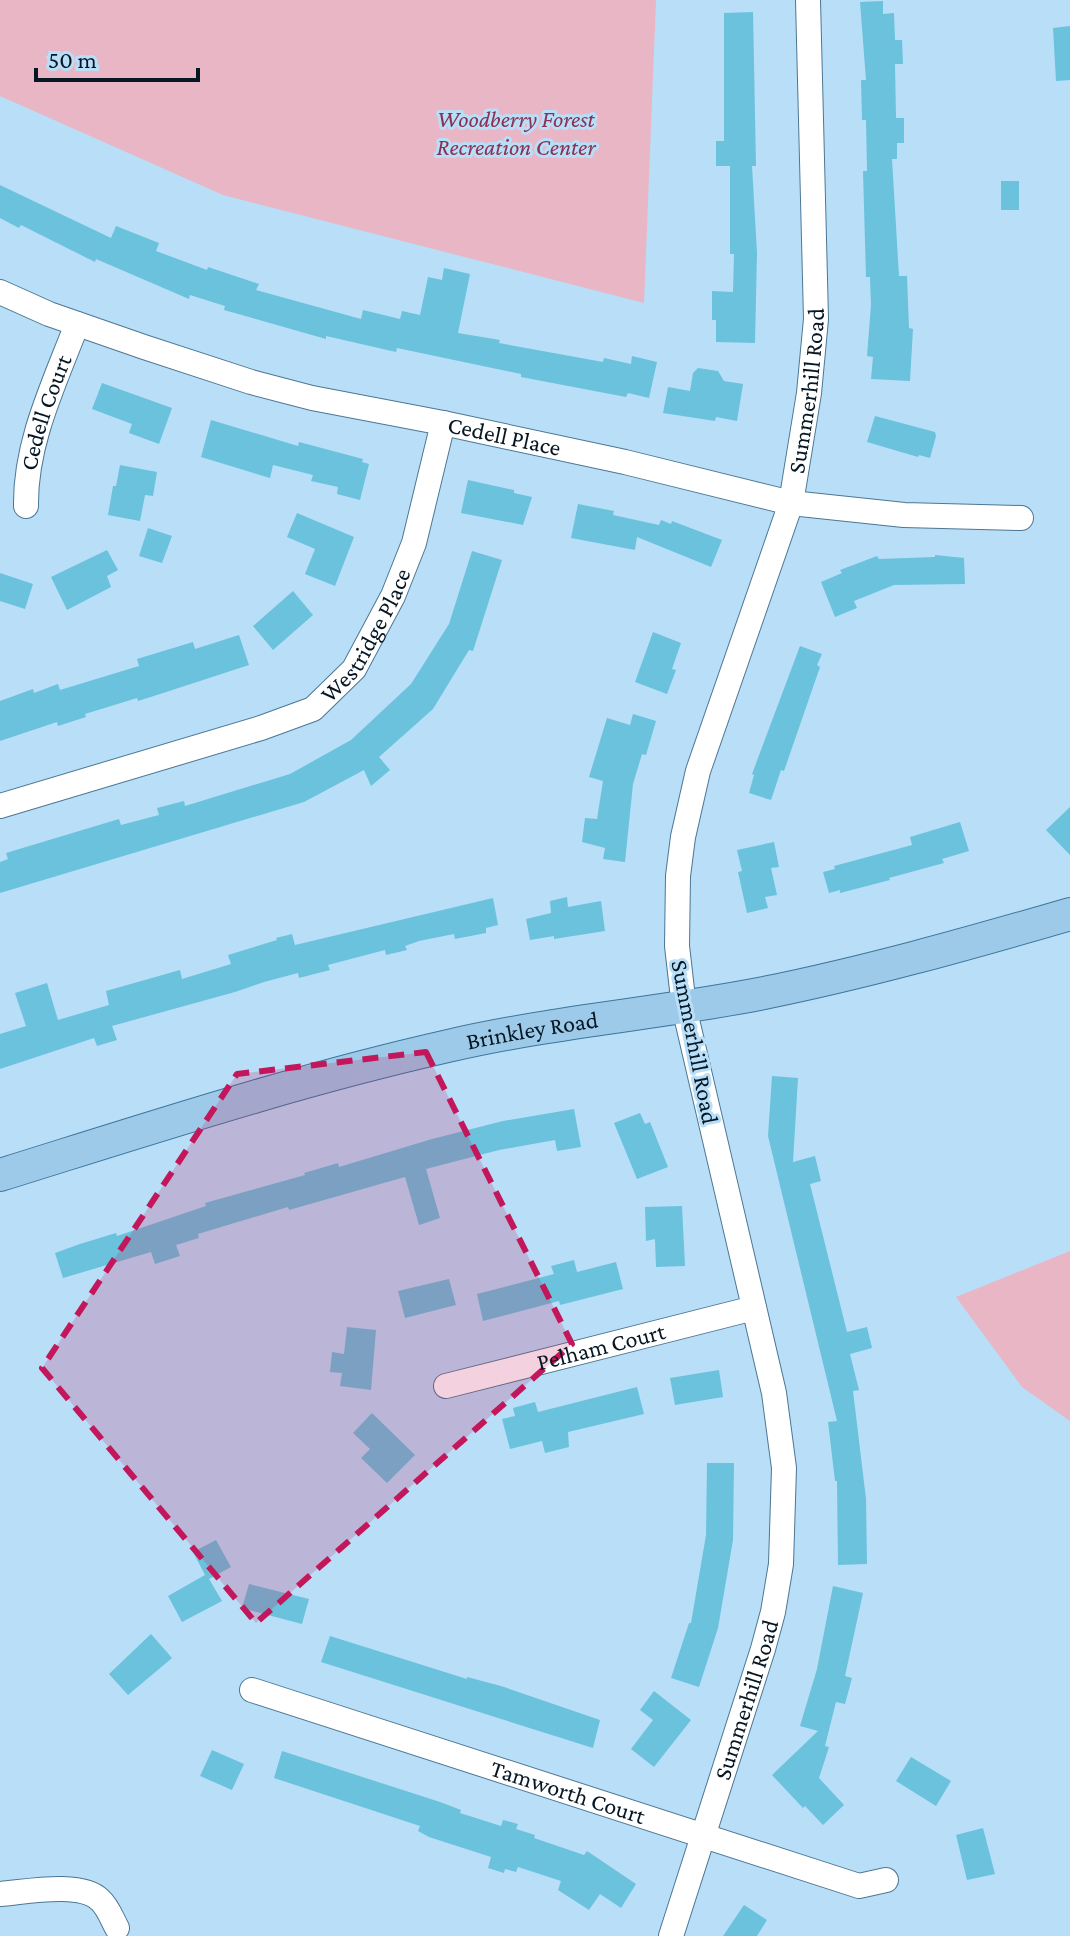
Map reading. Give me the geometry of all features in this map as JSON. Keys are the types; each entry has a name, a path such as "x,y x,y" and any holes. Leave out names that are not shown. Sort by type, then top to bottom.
{"main road":[{"name":"Brinkley Road","path":"0,1175 319,1079 417,1053 548,1026 684,1007 849,975 1070,914"}],"street":[{"name":"Summerhill Road","path":"671,1936 763,1649 781,1564 784,1468 774,1393 684,1007 677,946 677,902 687,817 706,747 791,503 809,393 816,319 808,0"},
{"name":"Cedell Place","path":"0,292 77,324 251,382 312,398 638,465 791,503 904,515 1021,518"},
{"name":"Cedell Court","path":"26,506 25,480 33,443 77,324"},
{"name":"Westridge Place","path":"0,806 261,728 313,709 354,669 393,596 414,543 443,423"},
{"name":"Pelham Court","path":"446,1386 754,1308"},
{"name":"Tamworth Court","path":"252,1690 859,1886 886,1880"},
{"path":"0,1894 74,1889 91,1893 103,1902 117,1928"}],"highlighted area":[{"path":"426,1052 572,1344 256,1623 42,1368 237,1074"}],"green space":[{"name":"Woodberry Forest Recreation Center","path":"0,0 656,0 644,303 223,195 0,96"},
{"path":"1070,1251 1070,1421 1022,1387 956,1297"}],"building":[{"path":"883,1 883,14 894,13 895,40 902,40 903,64 895,64 896,118 904,118 904,143 897,143 897,159 892,159 899,276 907,276 909,328 913,329 910,381 871,379 873,357 867,356 871,305 870,277 866,277 863,171 867,171 866,120 862,120 861,80 866,80 860,2"},
{"path":"753,12 756,166 752,166 757,253 755,343 716,342 712,291 733,292 734,254 730,254 730,166 716,166 716,141 724,141 724,13"},
{"path":"1070,26 1070,80 1056,81 1053,28"},
{"path":"1001,181 1019,181 1019,210 1001,210"},
{"path":"0,185 111,238 116,226 159,243 156,251 207,270 208,267 259,284 256,290 361,319 363,310 400,319 402,311 420,315 428,277 442,280 444,268 470,274 458,333 603,362 604,358 631,364 632,356 657,362 649,398 628,393 626,397 521,377 521,374 397,348 396,352 326,336 326,339 224,310 225,306 190,295 189,299 96,259 95,262 21,225 19,228 0,218"},
{"path":"698,368 718,371 724,381 743,384 737,421 663,413 668,387 690,391 693,373"},
{"path":"102,383 172,408 159,444 129,433 132,424 92,409"},
{"path":"875,416 935,432 930,458 867,442"},
{"path":"211,420 298,446 299,442 363,459 362,462 369,464 360,500 337,494 338,487 311,481 313,475 273,465 270,478 201,457"},
{"path":"120,465 157,472 153,496 145,495 140,521 108,515"},
{"path":"468,480 532,497 523,525 461,513"},
{"path":"578,504 659,525 661,520 671,524 672,521 722,540 711,567 637,537 635,550 571,538"},
{"path":"297,513 354,537 335,586 305,574 315,549 287,537"},
{"path":"148,528 172,536 162,563 139,556"},
{"path":"107,550 118,570 107,576 111,587 67,610 51,577"},
{"path":"472,551 502,560 473,651 469,650 433,709 379,757 390,770 371,786 364,770 304,802 0,893 0,862 8,859 6,853 119,819 121,825 159,815 157,808 184,801 185,806 290,774 351,740 411,684 449,624"},
{"path":"935,555 964,558 965,584 894,585 854,601 857,608 835,617 821,582 842,573 840,570 877,556 879,559"},
{"path":"0,573 33,584 25,609 0,601"},
{"path":"293,591 313,615 273,650 253,626"},
{"path":"653,632 681,643 667,694 635,682"},
{"path":"239,635 249,665 138,701 137,698 85,714 86,717 58,726 57,722 0,741 0,701 58,684 60,690 139,666 137,659 193,642 195,649"},
{"path":"800,646 822,654 817,665 820,667 771,800 749,793 752,774"},
{"path":"633,714 656,721 633,784 625,862 603,859 605,848 582,842 585,818 597,819 603,781 589,777 607,718 630,725"},
{"path":"1070,807 1070,855 1046,830"},
{"path":"960,822 969,851 942,859 944,863 890,880 829,893 823,872 835,869 834,866 912,845 910,837"},
{"path":"774,842 779,867 771,868 777,895 765,897 768,908 747,913 738,872 742,871 737,850"},
{"path":"567,897 568,907 601,901 605,931 530,940 526,919 551,913 550,901"},
{"path":"493,898 498,925 486,928 486,933 455,939 454,934 419,941 405,946 407,950 386,955 385,950 328,965 330,970 299,978 298,973 264,982 112,1026 117,1040 97,1046 94,1038 0,1069 0,1034 26,1026 15,993 47,983 58,1020 109,1005 106,991 180,970 182,979 231,964 228,955 276,938 292,934 295,945"},
{"path":"772,1076 798,1078 793,1162 815,1156 821,1181 810,1184 847,1332 867,1327 872,1348 850,1354 859,1390 853,1391 866,1499 867,1564 838,1565 837,1481 828,1422 837,1421 768,1136"},
{"path":"574,1109 581,1147 557,1151 555,1140 499,1150 426,1169 440,1218 419,1225 405,1177 198,1234 199,1238 176,1245 180,1256 155,1264 151,1252 63,1278 55,1253 116,1233 117,1236 206,1206 205,1203 338,1163 339,1167 503,1121"},
{"path":"640,1113 645,1124 650,1122 668,1167 637,1179 614,1123"},
{"path":"682,1206 685,1266 656,1267 655,1239 646,1241 645,1207"},
{"path":"574,1260 577,1272 616,1262 623,1289 560,1305 559,1301 483,1321 477,1294 554,1274 551,1266"},
{"path":"449,1279 456,1305 405,1318 398,1291"},
{"path":"347,1327 376,1330 371,1390 340,1386 342,1373 330,1372 332,1352 344,1354"},
{"path":"719,1370 723,1397 675,1405 670,1378"},
{"path":"637,1387 644,1414 568,1432 569,1447 545,1453 542,1441 510,1449 502,1419 515,1416 513,1408 535,1402 538,1412"},
{"path":"372,1413 415,1455 387,1483 361,1458 370,1449 353,1433"},
{"path":"707,1463 734,1463 733,1540 718,1628 699,1687 671,1678 691,1623 706,1535"},
{"path":"216,1540 231,1567 209,1579 222,1601 182,1622 168,1596 205,1575 193,1552"},
{"path":"249,1584 309,1599 302,1624 242,1608"},
{"path":"833,1586 863,1593 845,1676 852,1678 845,1704 836,1702 825,1746 829,1747 819,1778 844,1805 823,1825 772,1775 818,1731 800,1726 817,1669"},
{"path":"151,1634 172,1658 128,1695 109,1674"},
{"path":"330,1636 467,1679 501,1686 600,1720 593,1748 321,1662"},
{"path":"654,1691 691,1720 654,1767 631,1749 653,1720 640,1710"},
{"path":"212,1750 244,1764 232,1790 200,1776"},
{"path":"282,1751 440,1802 461,1810 460,1813 501,1826 503,1820 518,1824 516,1829 535,1835 534,1838 584,1855 587,1851 636,1884 621,1908 600,1894 589,1910 558,1890 561,1881 518,1867 516,1872 505,1869 504,1873 488,1868 491,1857 429,1837 418,1831 420,1826 274,1778"},
{"path":"911,1757 951,1781 936,1806 896,1781"},
{"path":"983,1828 995,1874 967,1880 956,1835"},
{"path":"744,1905 767,1920 757,1936 723,1936"}]}
